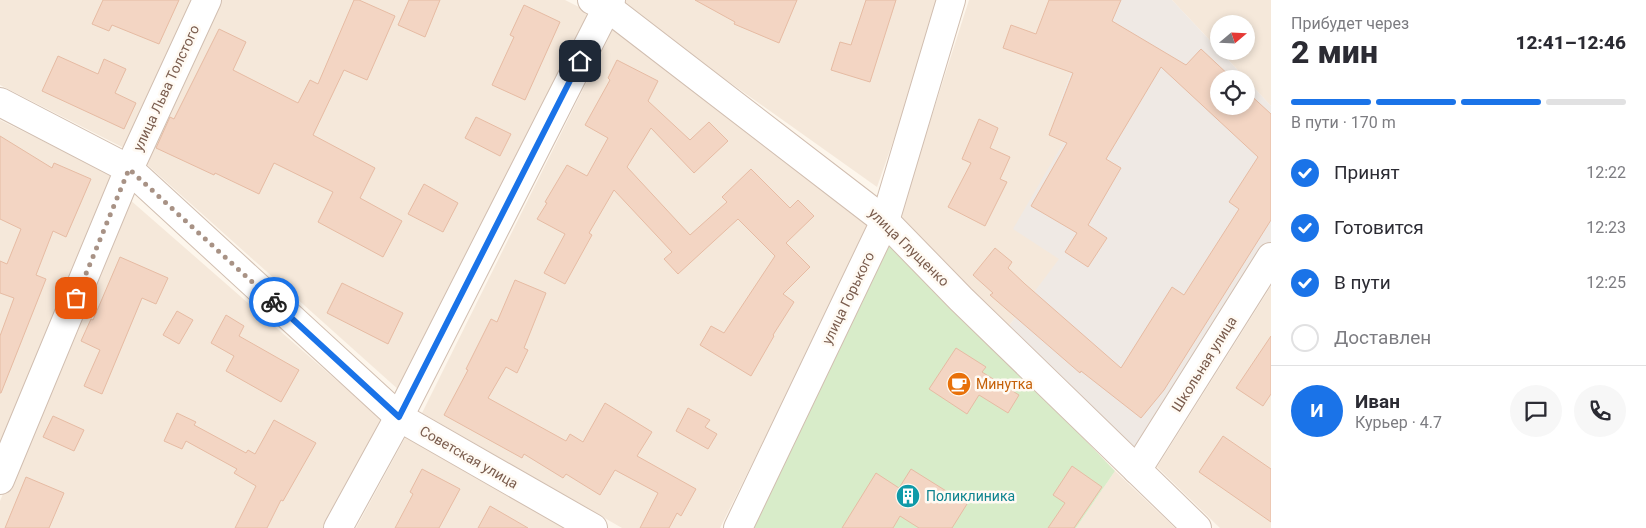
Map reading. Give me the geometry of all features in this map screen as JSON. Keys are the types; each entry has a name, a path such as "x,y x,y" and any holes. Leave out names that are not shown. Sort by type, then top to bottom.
{"street":[{"name":"улица Льва Толстого","path":"0,480 7,442 206,0"},
{"name":"улица Горького","path":"738,528 885,221 952,0"},
{"name":"улица Глущенко","path":"604,2 885,221 961,299 1197,528"},
{"path":"338,528 399,417 604,2"},
{"name":"Советская улица","path":"0,102 129,169 399,417 593,528"},
{"name":"Школьная улица","path":"1137,470 1271,257"}],"shaded area":[{"path":"0,0 196,0 126,149 0,85"},
{"path":"219,0 565,0 593,14 400,391 143,161"},
{"path":"625,0 943,0 877,187 622,6"},
{"path":"969,0 1099,0 1056,113 1076,121 1060,259 1005,331 899,218"},
{"path":"1099,0 1172,0 1210,41 1210,60 1228,60 1238,70 1210,70 1210,115 1255,115 1255,89 1271,106 1271,242 1136,453 1005,331 1059,259 1013,229 1076,121 1056,113"},
{"path":"1172,0 1271,0 1271,106 1255,89 1255,70 1238,70 1228,60 1255,60 1255,15 1210,15 1210,40"},
{"path":"615,25 872,223 720,528 622,528 422,413"},
{"path":"0,120 116,177 0,448"},
{"path":"129,199 382,420 323,528 0,528 0,501"},
{"path":"1271,286 1271,528 1220,528 1157,467"},
{"path":"406,436 565,528 356,528"},
{"path":"1115,471 1175,528 1076,528"}],"green space":[{"path":"888,236 1115,471 1076,528 748,528"}],"building":[{"path":"103,0 179,0 159,44 112,25 109,31 92,24"},
{"path":"354,0 359,0 395,16 367,80 344,70 313,135 375,168 360,198 402,221 383,257 318,222 333,192 274,163 259,194 156,148 170,117 174,119 219,29 246,42 233,70 298,103 310,80 318,84"},
{"path":"409,0 440,0 425,37 398,25"},
{"path":"695,0 797,0 779,43 734,24 735,22"},
{"path":"866,0 896,0 870,82 831,70 840,42 851,45"},
{"path":"1049,0 1121,0 1112,21 1186,65 1201,49 1210,57 1210,60 1213,60 1223,70 1210,70 1210,112 1161,67 1106,159 1121,168 1088,225 1107,238 1088,267 1065,252 1077,233 1031,206 1067,143 1049,135 1073,73 1003,48 1011,25 1036,34"},
{"path":"524,5 560,22 525,100 492,85 514,37 510,35"},
{"path":"58,56 98,74 104,59 126,69 115,93 136,103 124,129 42,91"},
{"path":"617,60 658,81 648,101 690,140 709,122 728,141 694,173 651,128 627,167 690,235 727,202 722,197 751,169 790,208 798,200 814,216 786,243 810,267 783,294 794,302 773,335 751,376 700,345 711,326 724,333 775,256 738,219 678,274 664,259 672,252 614,190 589,233 592,235 565,284 544,273 565,234 537,219 567,165 587,176 608,138 585,125 610,80 608,78"},
{"path":"1255,99 1271,114 1271,220 1164,390 1141,418 1081,371 1080,373 990,295 993,293 973,275 995,248 1012,262 1008,268 1121,368 1172,287 1184,295 1239,209 1229,202 1258,157 1213,115 1255,115"},
{"path":"476,117 511,134 500,156 465,138"},
{"path":"979,119 998,128 990,148 1010,157 1000,179 1007,182 985,226 948,207 971,163 962,159"},
{"path":"0,136 52,168 54,163 91,179 66,237 53,231 36,275 46,279 1,393 0,336 14,298 0,293 0,261 7,264 21,229 0,219"},
{"path":"424,184 458,203 443,232 408,214"},
{"path":"120,257 168,278 156,304 142,298 102,394 84,386 100,350 81,341 91,319 93,320"},
{"path":"515,280 546,293 524,348 528,350 517,373 506,367 488,398 566,441 570,434 583,442 605,403 652,432 637,456 696,489 681,516 677,513 669,528 640,528 658,493 615,470 600,495 566,474 563,478 524,454 522,458 444,415 468,370 466,369 491,319 497,322"},
{"path":"342,283 403,313 388,344 327,313"},
{"path":"177,311 193,320 179,344 163,335"},
{"path":"226,315 244,326 239,336 299,370 281,402 226,371 234,356 211,343"},
{"path":"1271,336 1271,394 1263,406 1236,388"},
{"name":"Минутка","path":"956,348 986,367 982,372 1019,395 1008,413 979,395 967,414 929,389"},
{"path":"688,408 710,420 705,427 717,434 708,449 676,431"},
{"path":"177,413 196,422 194,425 246,453 248,450 255,454 274,420 316,443 283,501 281,500 267,528 235,528 256,486 234,473 237,469 186,441 182,449 164,441"},
{"path":"53,416 84,430 74,451 43,437"},
{"path":"1223,436 1271,469 1271,522 1199,472"},
{"path":"1072,466 1102,487 1074,528 1048,528 1065,503 1053,495"},
{"path":"422,469 460,489 439,528 395,528 413,494 410,492"},
{"name":"Поликлиника","path":"911,469 967,504 952,528 919,528 900,516 893,528 842,528 876,473 899,488"},
{"path":"26,477 64,493 49,528 5,528"},
{"path":"490,506 528,528 478,528"}],"way so far":[{"path":"76,298 129,169 274,302"}],"place":[{"name":"Минутка","path":"959,384"},
{"name":"Поликлиника","path":"908,496"}],"route":[{"path":"274,302 399,417 580,61"}]}
